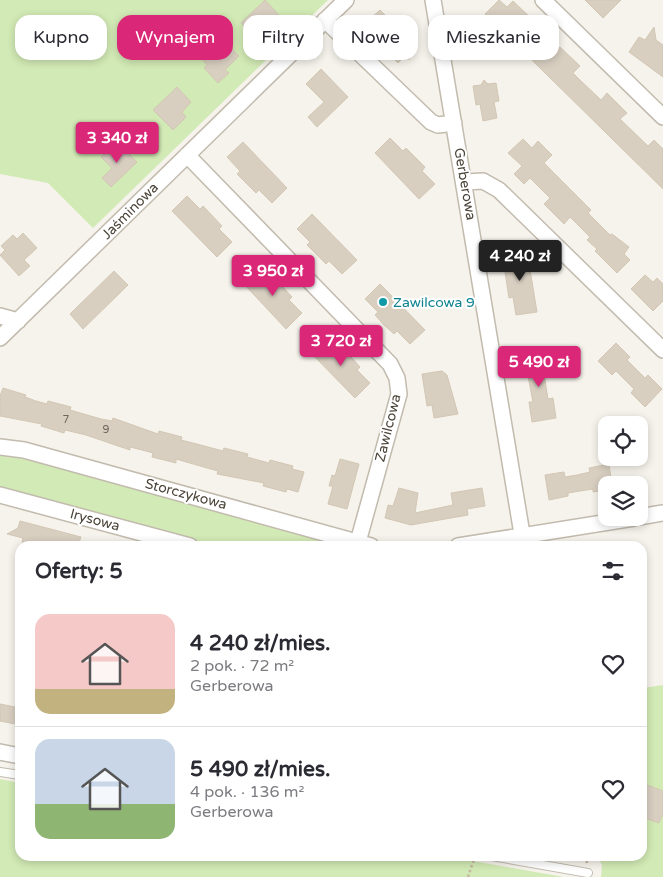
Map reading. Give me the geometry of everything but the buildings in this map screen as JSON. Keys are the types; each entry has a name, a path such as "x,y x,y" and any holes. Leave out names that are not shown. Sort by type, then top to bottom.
{"street":[{"name":"Jaśminowa","path":"0,338 346,0"},
{"name":"Gerberowa","path":"433,0 465,182 523,541"},
{"path":"543,0 663,116"},
{"path":"325,20 431,122 438,125 454,123"},
{"name":"Zawilcowa","path":"187,155 390,364 394,371 399,394 365,541"},
{"path":"465,182 482,181 499,190 663,350"},
{"path":"0,316 18,321"},
{"name":"Storczykowa","path":"0,447 24,450 329,540"},
{"name":"Irysowa","path":"0,494 172,541"},
{"path":"648,516 663,513"},
{"path":"523,541 598,525"},
{"path":"0,752 15,755"}],"lane":[{"path":"0,772 15,774"},
{"path":"520,861 588,873"}],"path":[{"path":"468,877 473,861"}],"green space":[{"path":"0,0 328,0 313,15 243,15 243,60 266,60 93,228 48,183 0,174"},
{"path":"0,453 310,533 318,537 320,541 192,541 0,488"},
{"path":"663,685 663,877 601,877 602,865 600,861 647,861 647,687"},
{"path":"0,779 15,782 15,861 473,861 564,877 0,877"}],"place":[{"name":"Zawilcowa 9","path":"383,302"}]}
